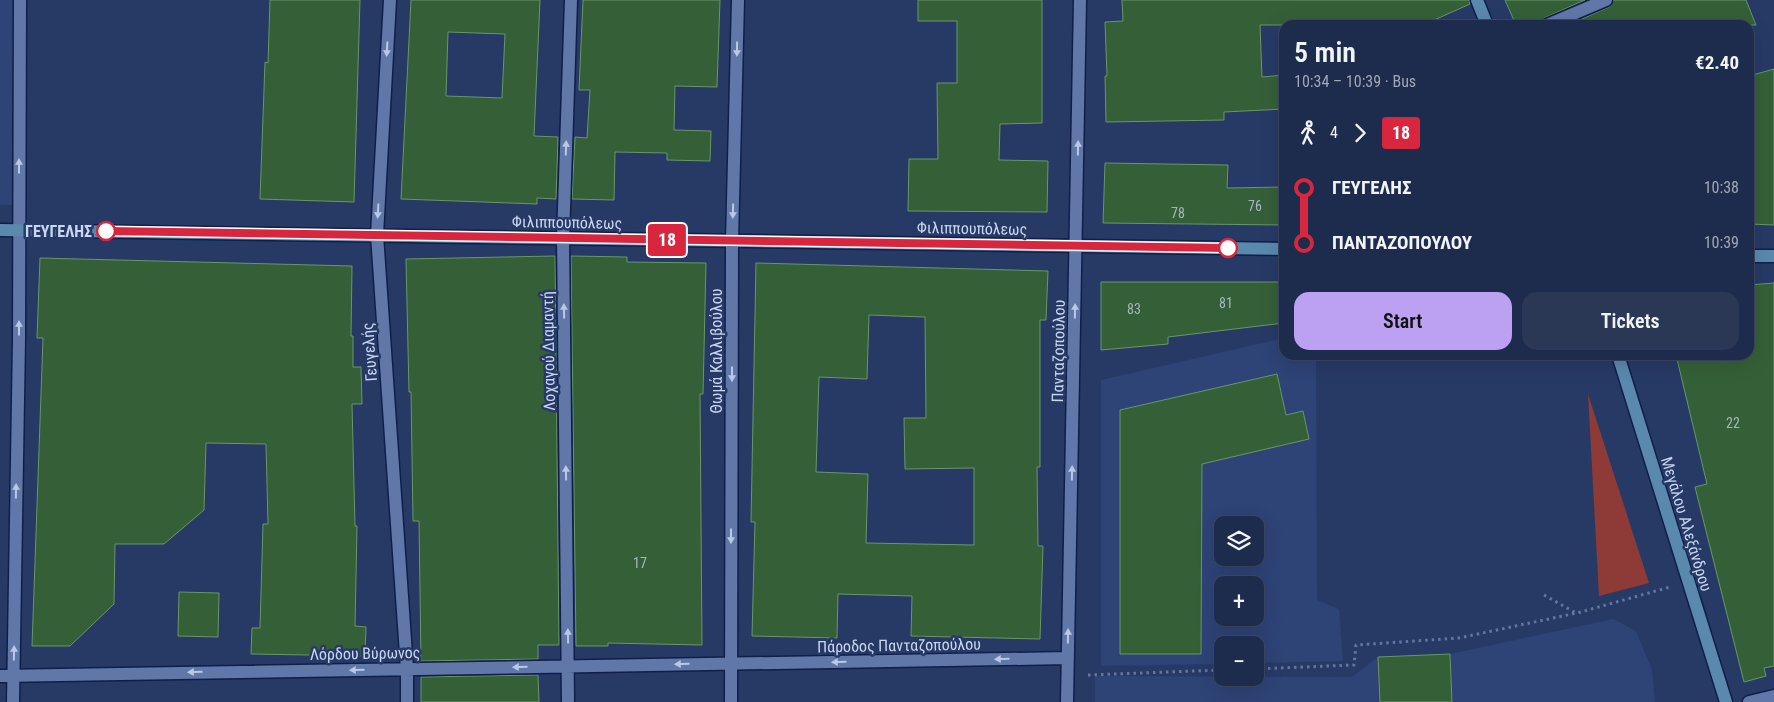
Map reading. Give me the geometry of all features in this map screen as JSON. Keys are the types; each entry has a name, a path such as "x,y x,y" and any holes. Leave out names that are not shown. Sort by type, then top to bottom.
{"main road":[{"path":"1476,0 1486,20"},
{"name":"Φιλιππουπόλεως","path":"0,230 1279,249"},
{"path":"1754,256 1774,256"},
{"name":"Μεγάλου Αλεξάνδρου","path":"1620,360 1687,582 1726,702"}],"street":[{"path":"13,702 20,339 20,0"},
{"name":"Γευγελής","path":"390,0 377,235 407,669 407,702"},
{"name":"Λοχαγού Διαμαντή","path":"568,702 563,238 571,0"},
{"name":"Θωμά Καλλιβούλου","path":"731,702 732,241 738,0"},
{"name":"Πανταζοπούλου","path":"1067,702 1080,0"},
{"path":"1559,20 1606,0"},
{"name":"Πάροδος Πανταζοπούλου","path":"731,663 1068,658"},
{"name":"Λόρδου Βύρωνος","path":"0,676 731,663"},
{"path":"1749,702 1774,696"}],"path":[{"path":"1264,669 1354,665 1356,645 1459,638 1577,613 1687,582"},
{"path":"1544,595 1577,613"},
{"path":"1068,676 1214,670"}],"shaded area":[{"path":"0,0 13,0 12,205 0,205"},
{"path":"1279,339 1279,360 1316,360 1317,600 1339,609 1343,661 1264,663 1264,636 1214,636 1214,664 1101,666 1101,380"},
{"path":"1588,394 1649,583 1599,596"},
{"path":"1613,619 1636,631 1652,670 1655,702 1095,702 1095,676 1214,676 1214,686 1264,686 1264,677 1352,677 1378,657 1450,654"}],"building":[{"path":"270,0 360,0 354,202 260,199 265,62 268,63"},
{"path":"411,0 540,0 534,136 558,137 556,199 537,198 537,204 401,199","holes":["448,32 505,34 502,98 446,96"]},
{"path":"583,0 720,0 717,87 675,86 674,130 711,131 710,161 667,160 667,153 615,152 614,200 572,199 575,137 587,138 590,90 579,90"},
{"path":"918,0 1042,0 1042,123 1000,124 999,160 1048,161 1047,212 908,211 909,159 938,159 937,83 957,83 957,21 918,21"},
{"path":"1122,0 1469,0 1470,4 1434,20 1279,20 1279,25 1260,25 1262,77 1279,75 1279,109 1224,112 1224,120 1106,122 1105,22 1123,21"},
{"path":"1505,0 1585,0 1543,20 1514,20"},
{"path":"1614,0 1746,0 1754,20 1579,20 1609,7"},
{"path":"1774,69 1774,225 1754,224 1754,75"},
{"path":"1105,163 1228,165 1227,188 1279,187 1279,225 1103,223"},
{"path":"555,256 559,645 538,645 538,659 421,661 419,521 413,521 406,259"},
{"path":"571,256 627,257 627,262 706,263 703,394 700,394 702,645 608,643 608,646 576,646"},
{"path":"40,258 352,266 351,336 353,336 353,367 361,367 362,404 352,404 355,526 357,526 355,626 366,627 365,656 251,654 252,628 260,628 263,524 268,524 266,444 206,443 204,510 164,544 115,544 114,604 70,646 32,646 43,338 37,338"},
{"path":"756,263 1048,271 1046,320 1040,320 1040,467 1037,467 1038,546 1043,546 1040,639 911,636 912,596 838,594 837,638 752,636 755,522 751,522","holes":["869,315 925,317 926,418 904,418 905,469 974,468 974,545 866,543 868,474 816,472 819,377 867,379"]},
{"path":"1101,282 1279,282 1279,324 1168,337 1168,344 1101,350"},
{"path":"1774,283 1774,666 1764,668 1766,676 1744,682 1695,487 1707,484 1677,360 1754,360 1754,285"},
{"path":"1277,374 1286,415 1303,411 1309,439 1202,464 1201,654 1120,654 1120,410"},
{"path":"179,592 219,593 218,637 178,636"},
{"path":"1450,654 1452,702 1380,702 1378,657"},
{"path":"538,675 539,702 421,702 421,677"}],"bus line":[{"name":"18","path":"106,231 1228,248"}],"place":[{"name":"ΓΕΥΓΕΛΗΣ","path":"106,231"}]}
